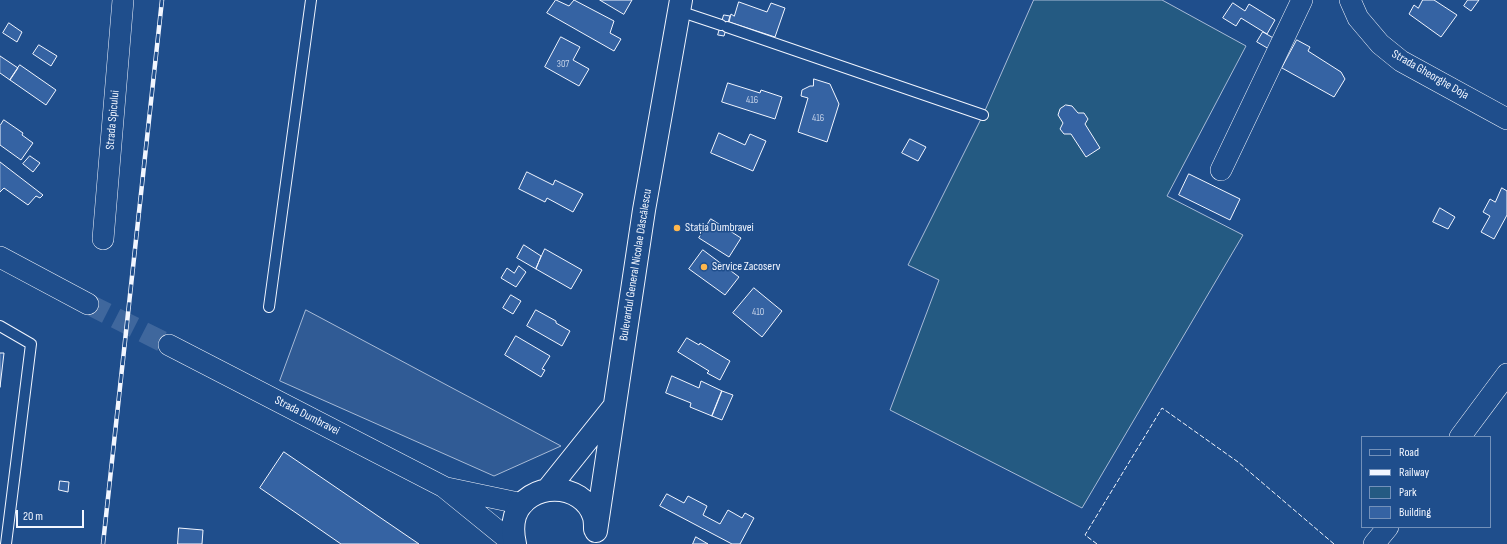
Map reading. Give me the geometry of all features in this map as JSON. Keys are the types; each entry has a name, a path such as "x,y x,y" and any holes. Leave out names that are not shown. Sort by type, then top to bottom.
{"main road":[{"name":"Bulevardul General Nicolae Dăscălescu","path":"595,539 644,210 680,6"},
{"path":"548,490 614,407"},
{"path":"514,544 512,530 515,516 523,504 534,494 548,490 562,490 576,495 587,504 594,517 595,539"}],"street":[{"name":"Strada Spicului","path":"103,240 123,0"},
{"path":"1222,170 1302,0"},
{"name":"Strada Gheorghe Doja","path":"1350,0 1358,18 1380,44 1401,61 1507,119"},
{"path":"0,257 88,304"},
{"name":"Strada Dumbravei","path":"169,345 444,487"},
{"path":"1461,436 1507,374"},
{"path":"444,487 523,504"},
{"path":"444,487 514,544"},
{"path":"1374,544 1387,528"}],"lane":[{"path":"269,307 311,0"},
{"path":"680,6 724,26 982,115"},
{"path":"0,326 31,344 6,544"}],"green space":[{"path":"1034,0 1162,0 1246,46 1167,196 1243,235 1082,508 890,410 939,280 908,265 983,115"}],"shaded area":[{"path":"306,310 561,446 494,476 280,381"}],"building":[{"path":"556,0 569,6 574,0 614,21 610,33 621,39 614,51 547,13"},
{"path":"600,0 632,0 624,14"},
{"path":"1423,0 1434,0 1457,15 1441,37 1409,14 1414,5 1418,8"},
{"path":"1468,0 1479,0 1471,11 1464,6"},
{"path":"739,2 767,12 771,3 785,8 775,37 729,22 731,14 734,16"},
{"path":"1233,3 1245,11 1249,4 1275,20 1267,34 1241,18 1236,26 1223,18"},
{"path":"724,15 730,16 724,36 718,35"},
{"path":"9,23 22,32 17,42 3,33"},
{"path":"1263,32 1275,39 1269,49 1257,42"},
{"path":"561,37 580,47 573,60 589,69 579,86 545,67"},
{"path":"1297,40 1310,47 1308,51 1341,72 1345,79 1334,97 1282,68"},
{"path":"39,45 57,56 51,66 33,54"},
{"path":"0,56 18,68 10,80 0,73"},
{"path":"20,65 56,90 46,105 10,80"},
{"path":"814,79 830,84 839,104 827,142 798,132 808,98 801,96 802,90 813,86"},
{"path":"728,83 760,93 761,90 782,97 775,119 722,102"},
{"path":"1066,105 1072,106 1078,113 1084,113 1088,119 1085,124 1100,148 1086,157 1071,134 1064,134 1060,129 1063,123 1058,115 1060,109"},
{"path":"4,120 23,133 22,135 33,143 21,160 0,145 0,126"},
{"path":"719,133 745,145 750,134 766,141 753,171 711,153"},
{"path":"910,139 926,147 918,161 902,153"},
{"path":"30,156 40,163 33,172 23,164"},
{"path":"0,162 43,195 40,198 36,196 28,205 4,188 0,192"},
{"path":"527,172 553,185 555,180 583,194 573,212 547,198 545,202 519,189"},
{"path":"1189,174 1240,199 1230,220 1179,195"},
{"path":"1502,188 1507,191 1507,215 1494,239 1481,232 1490,216 1483,212 1490,199 1495,202"},
{"path":"1440,208 1455,217 1448,229 1433,222"},
{"path":"711,219 741,238 729,257 699,238"},
{"path":"524,245 541,256 536,269 517,258"},
{"path":"545,249 582,270 571,289 536,269"},
{"path":"703,250 739,277 725,295 689,269"},
{"path":"519,266 526,272 516,287 501,278 507,268 514,273"},
{"path":"754,288 782,311 762,337 733,313"},
{"path":"511,295 521,301 513,314 503,308"},
{"path":"536,310 570,331 562,346 527,326"},
{"path":"516,336 550,356 542,369 545,370 541,377 505,355"},
{"path":"687,338 699,345 700,343 730,361 720,380 707,373 709,371 678,352"},
{"path":"0,353 4,353 0,387"},
{"path":"672,376 699,388 701,381 722,391 712,416 690,407 691,403 666,393"},
{"path":"722,391 733,395 722,420 712,416"},
{"path":"284,452 419,544 341,544 260,488"},
{"path":"60,481 69,482 68,492 59,490"},
{"path":"667,494 684,503 688,496 707,506 703,515 720,524 728,510 742,518 745,513 754,518 740,544 732,544 660,506"},
{"path":"179,528 203,530 202,544 178,544"},
{"path":"696,537 708,544 693,544"}],"tunnel":[{"path":"88,304 169,345"}],"railway":[{"path":"103,544 162,0"}],"fence":[{"path":"1097,544 1085,535 1162,408 1238,462 1334,544"}],"place":[{"name":"Stația Dumbravei","path":"677,228"},
{"name":"Service Zacoserv","path":"704,267"}]}
